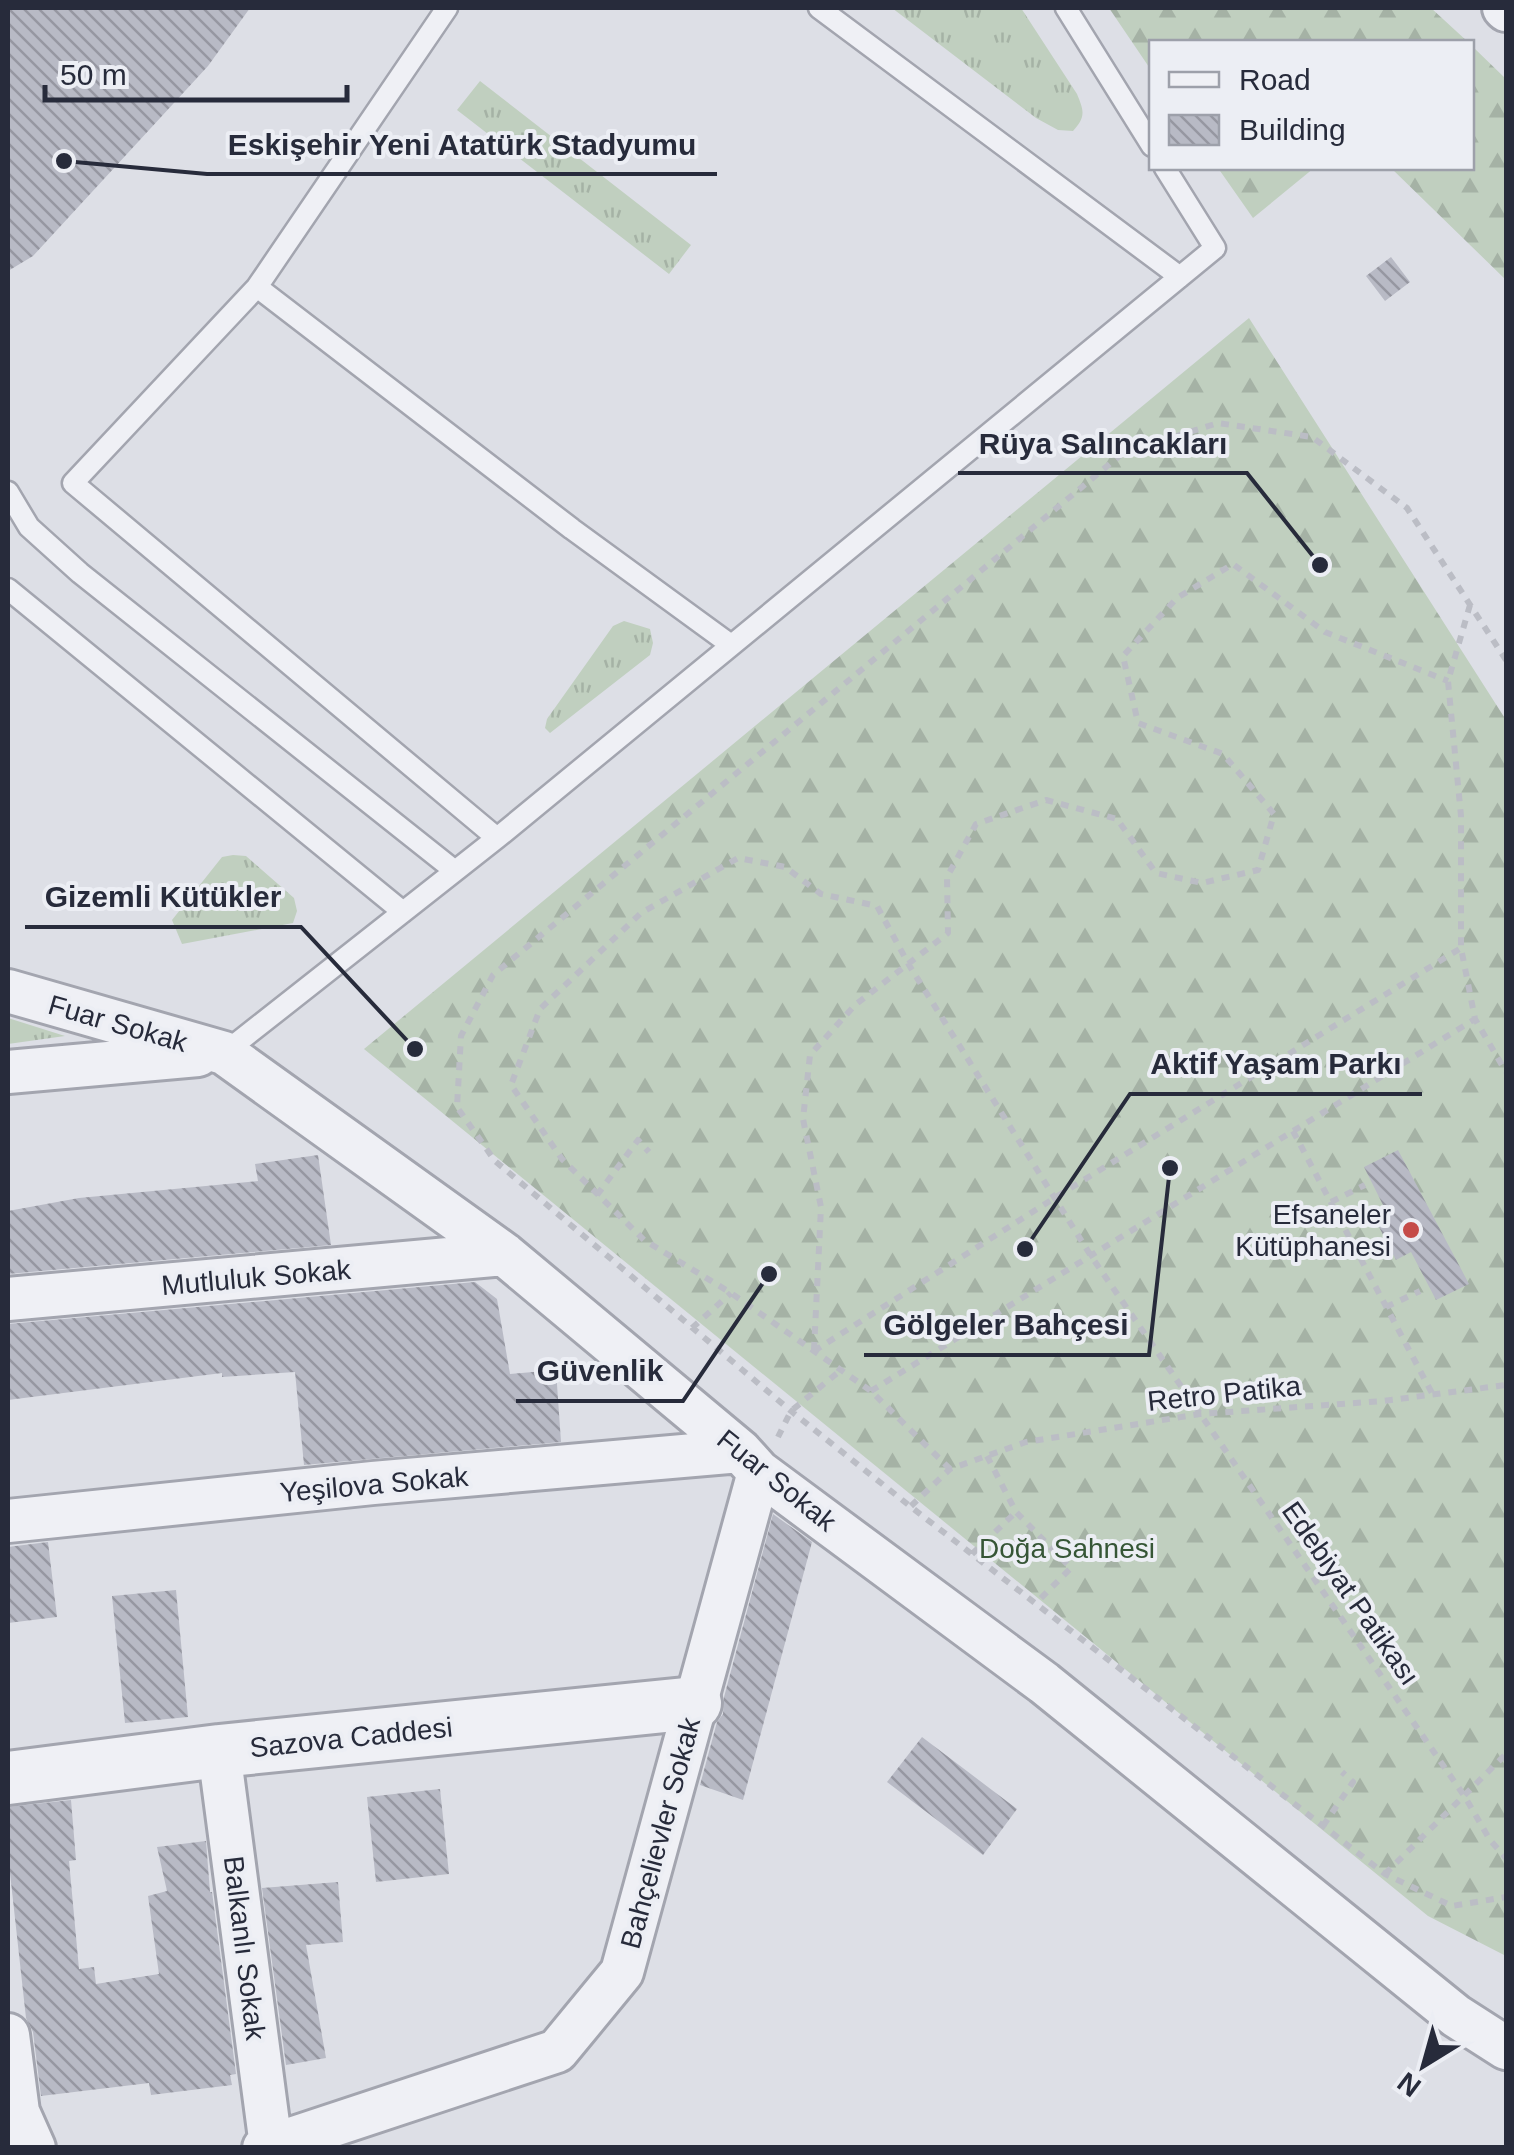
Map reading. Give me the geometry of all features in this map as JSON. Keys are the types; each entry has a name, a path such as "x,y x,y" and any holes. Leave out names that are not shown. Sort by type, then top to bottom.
{"street":[{"name":"Fuar Sokak","path":"8,991 224,1053 504,1254 750,1461 1044,1683 1456,2016 1506,2048"},
{"path":"8,1072 224,1053"},
{"name":"Mutluluk Sokak","path":"8,1299 504,1254"},
{"name":"Yeşilova Sokak","path":"8,1521 373,1483 750,1461"},
{"name":"Bahçelievler Sokak","path":"268,2146 557,2051 622,1972 695,1703 750,1461"},
{"name":"Sazova Caddesi","path":"8,1778 220,1750 695,1703"},
{"name":"Balkanlı Sokak","path":"220,1750 268,2146"},
{"path":"8,2035 18,2112 34,2148"}],"lane":[{"path":"447,8 257,287 73,483 496,838"},
{"path":"819,8 1180,277"},
{"path":"1066,8 1149,141"},
{"path":"224,1053 496,838 1216,248 1166,170"},
{"path":"257,287 572,529 731,645"},
{"path":"8,492 29,527 80,574 454,871"},
{"path":"8,588 403,912"}],"path":[{"path":"1506,660 1407,508 1312,437 1218,423 1123,453 493,975 460,1036 457,1107 494,1161 791,1411 1385,1874 1452,1906 1506,1897"},
{"path":"814,1352 821,1208 803,1119 810,1055 855,1005 948,933 947,878 976,824 1046,800 1117,819 1156,873 1202,883 1258,870 1274,814 1223,754 1138,723 1123,656 1177,598 1233,564 1325,632 1448,681"},
{"path":"1470,605 1448,681 1462,816 1461,948 1475,1019 1506,1072"},
{"name":"Edebiyat Patikası","path":"597,1195 562,1159 511,1085 540,1008 642,912 738,858 785,867 821,894 876,906 1091,1256 1506,1858"},
{"path":"814,1352 1056,1197 1461,948"},
{"path":"871,1392 1475,1019"},
{"path":"1294,1131 1433,1394"},
{"path":"650,1152 638,1140 597,1195 644,1240 731,1293 871,1392 950,1469 911,1507"},
{"path":"1331,1202 1365,1185"},
{"path":"1360,1257 1384,1245"},
{"path":"1386,1307 1420,1292"},
{"path":"692,1328 731,1293"},
{"path":"791,1411 841,1370"},
{"name":"Retro Patika","path":"950,1469 1026,1442 1200,1414 1384,1401 1506,1385"},
{"path":"986,1456 1016,1512 1071,1568 1036,1604"},
{"path":"972,1554 1016,1512"},
{"path":"1385,1874 1506,1754"},
{"path":"1323,1826 1353,1782 1342,1772"}],"green space":[{"path":"892,8 1021,8 1077,94 1082,109 1080,122 1073,131 1058,130 1036,118"},
{"path":"1109,8 1431,8 1466,40 1149,40 1149,67"},
{"path":"1474,48 1506,79 1506,280 1393,170 1474,170"},
{"path":"480,81 691,245 669,274 457,110"},
{"path":"1219,170 1312,170 1253,218"},
{"name":"Doğa Sahnesi","path":"1249,318 1506,720 1506,1956 1428,1916 364,1049"},
{"path":"624,621 650,629 650,655 550,733 545,728 547,719 613,626"},
{"path":"246,856 294,898 297,911 293,923 182,944 172,920 222,857"},
{"path":"8,1018 65,1036 8,1044"}],"building":[{"path":"8,8 250,8 208,66 33,256 8,271"},
{"path":"1391,257 1410,282 1385,301 1366,276"},
{"path":"1398,1150 1469,1284 1436,1300 1411,1252 1396,1260 1378,1225 1390,1219 1364,1167"},
{"path":"318,1155 331,1245 8,1274 8,1211 79,1198 258,1181 255,1164"},
{"path":"475,1282 497,1299 510,1374 556,1370 561,1442 304,1465 295,1372 222,1377 222,1373 8,1400 8,1324"},
{"path":"773,1514 812,1542 743,1800 700,1785 717,1722 723,1714 724,1697"},
{"path":"48,1542 57,1617 8,1623 8,1547"},
{"path":"176,1590 188,1717 125,1723 112,1596"},
{"path":"922,1737 1017,1809 983,1855 887,1782"},
{"path":"440,1789 449,1874 376,1882 367,1797"},
{"path":"71,1800 76,1860 69,1861 79,1969 94,1967 96,1984 159,1974 148,1896 167,1891 157,1847 206,1841 236,2074 230,2075 232,2085 151,2095 149,2083 41,2096 33,2032 26,2018 9,1864 8,1807"},
{"path":"338,1882 343,1942 306,1945 326,2058 286,2065 262,1888"}],"place":[{"name":"Eskişehir Yeni Atatürk Stadyumu","path":"64,161"},
{"name":"Rüya Salıncakları","path":"1320,565"},
{"name":"Gizemli Kütükler","path":"415,1049"},
{"name":"Gölgeler Bahçesi","path":"1170,1168"},
{"name":"Efsaneler Kütüphanesi","path":"1411,1230"},
{"name":"Aktif Yaşam Parkı","path":"1025,1249"},
{"name":"Güvenlik","path":"769,1274"}]}
